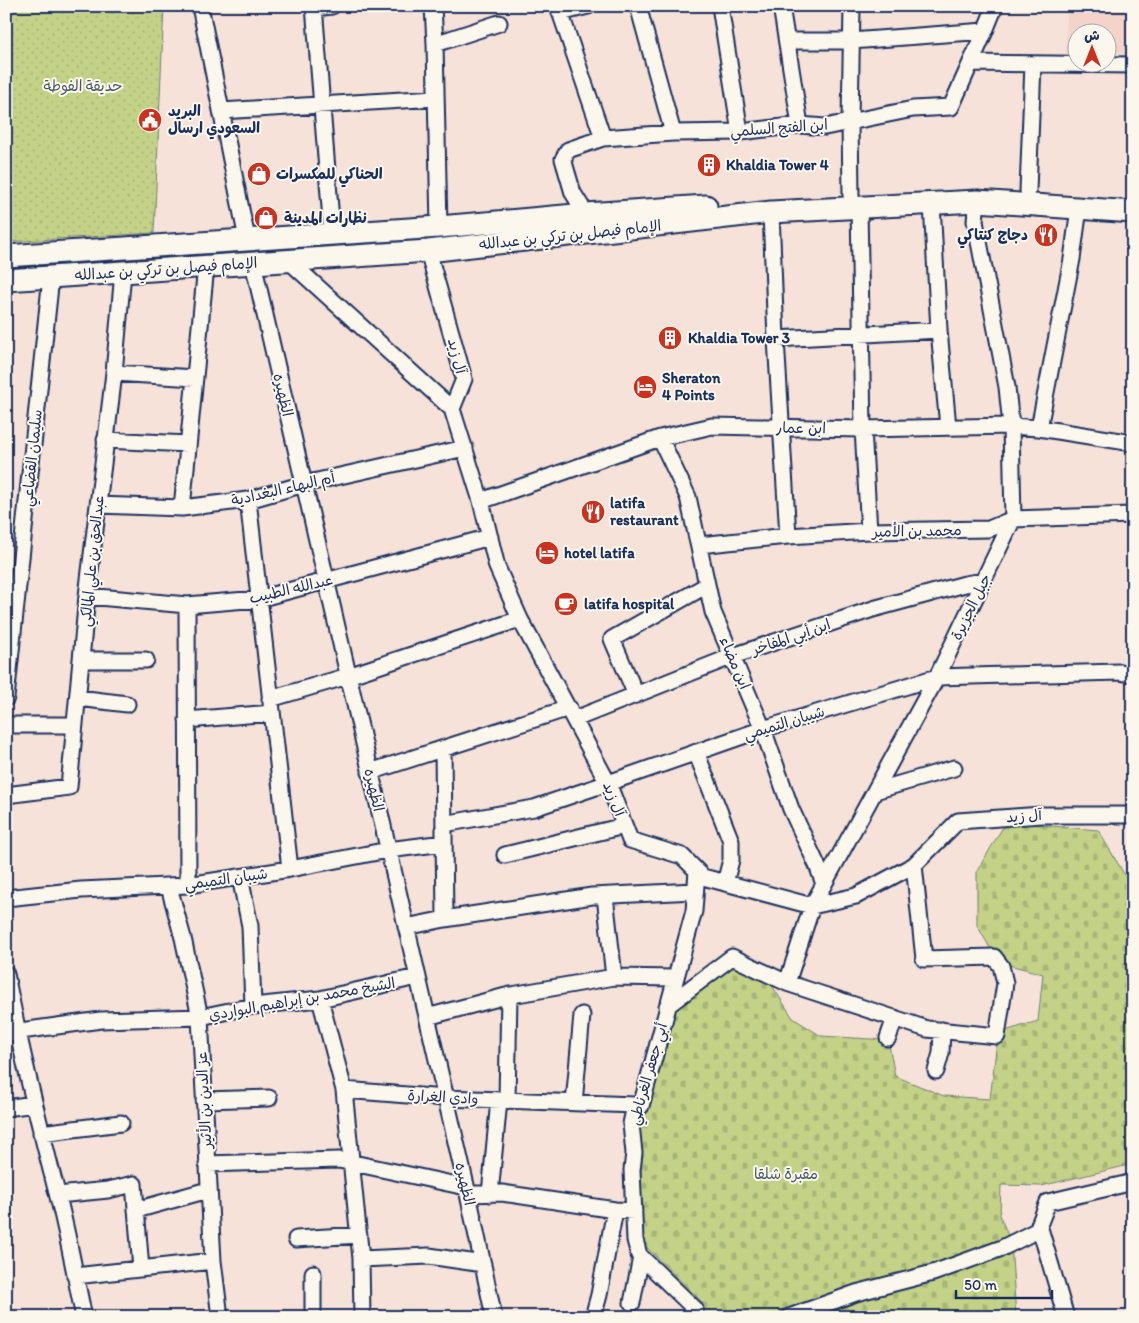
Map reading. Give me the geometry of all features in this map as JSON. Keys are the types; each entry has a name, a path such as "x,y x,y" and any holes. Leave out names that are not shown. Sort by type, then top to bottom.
{"main road":[{"name":"الإمام فيصل بن تركي بن عبدالله","path":"6,256 439,227 586,214 855,202 1028,191 1133,199"},
{"name":"الإمام فيصل بن تركي بن عبدالله","path":"6,280 428,251 855,202 932,204 977,201 1133,212"}],"street":[{"path":"200,6 247,239"},
{"path":"332,6 314,7 332,234"},
{"path":"433,6 439,227"},
{"path":"588,6 559,10 603,138"},
{"path":"638,6 673,133"},
{"path":"720,6 740,132"},
{"path":"781,6 800,125"},
{"path":"852,6 850,121 869,531"},
{"name":"ابن الفتح السلمي","path":"586,214 573,194 566,175 563,158 568,150 603,138 673,133 740,132 800,125 825,127 913,109 951,108 986,31 995,6"},
{"path":"435,44 499,23"},
{"path":"788,41 851,41 986,31"},
{"path":"971,63 1133,65"},
{"path":"1028,191 1033,64"},
{"path":"221,111 436,98"},
{"name":"جبل الجزيرة","path":"787,983 812,906 937,677 1013,519 1011,426 1008,387 975,221 977,201"},
{"path":"932,204 939,330 948,427"},
{"path":"1039,428 1072,260 1079,208"},
{"path":"771,212 776,339 788,536"},
{"name":"آل زيد","path":"428,251 464,379 452,409 481,501 497,567 520,619 572,713 608,784 630,840 682,856 703,877 812,906 856,896 914,865 958,821 1042,815 1133,815"},
{"path":"289,261 452,409"},
{"name":"الظهيره","path":"253,263 467,1191 494,1317"},
{"path":"182,508 206,266"},
{"name":"عبدالحق بن علي المالكي","path":"6,795 69,787 81,660 114,373 123,272"},
{"name":"سليمان القضاعي","path":"6,698 51,277"},
{"path":"776,339 939,330"},
{"path":"114,373 195,378"},
{"name":"ابن عمار","path":"481,501 660,438 712,426 863,429 1011,426 1039,428 1133,443"},
{"name":"ابن مضاء","path":"660,438 688,496 713,612 762,729 791,809 824,884"},
{"path":"105,440 188,444"},
{"name":"أم البهاء البغدادية","path":"98,505 182,508 248,500 304,484 465,448"},
{"path":"248,500 290,870"},
{"name":"محمد بن الأمير","path":"699,545 788,536 869,531 989,529 1013,519 1133,515"},
{"name":"عبدالله الطبيب","path":"88,596 187,605 258,599 490,537"},
{"name":"ابن أبي المفاخر","path":"370,772 443,749 636,694 733,656 873,609 965,584 983,581"},
{"path":"636,694 612,639 708,585"},
{"path":"187,605 188,885"},
{"path":"187,720 271,706 348,676 520,619"},
{"path":"81,660 146,660"},
{"name":"شيبان التميمي","path":"444,824 534,808 608,784 762,729 937,677 1119,672 1133,674"},
{"path":"78,698 127,704"},
{"path":"6,725 75,724"},
{"path":"443,749 445,919"},
{"path":"696,752 731,841 731,860 725,883"},
{"path":"875,791 954,768"},
{"path":"505,855 624,826"},
{"name":"شيبان التميمي","path":"6,898 81,890 188,885 290,870 388,850 444,843"},
{"path":"667,1006 732,957 787,983 927,1029 997,1036 1005,983 1001,966 994,957 924,960 914,865"},
{"name":"أبي جعفر الغرناطي","path":"695,1317 695,1309 639,1255 634,1240 632,1170 634,1153 631,1124 636,1105 641,1106 694,910 697,871"},
{"path":"240,877 250,926 253,1006"},
{"name":"عز الدين بن الأثير","path":"169,887 183,938 200,1017 208,1190 213,1261 220,1317"},
{"path":"406,927 592,896 695,891"},
{"path":"605,896 614,977"},
{"path":"6,974 12,1033 34,1104 58,1195 84,1317"},
{"name":"الشيخ محمد بن إبراهيم البواردي","path":"12,1033 102,1020 200,1017 253,1006 320,999 417,977"},
{"path":"427,1017 509,995 614,977 675,978"},
{"path":"490,1194 503,1100 509,995"},
{"path":"320,999 344,1090 353,1162 361,1259 362,1317"},
{"path":"574,1103 582,1015"},
{"path":"888,1038 895,1018"},
{"path":"936,1071 942,1030"},
{"name":"وادي الغرارة","path":"344,1090 445,1098 636,1105"},
{"path":"204,1100 269,1098"},
{"path":"6,1108 34,1104"},
{"path":"41,1133 121,1123"},
{"path":"207,1164 339,1160 467,1191 490,1194 502,1193 634,1211"},
{"path":"1066,1317 1039,1225 1048,1202 1129,1183 1133,1185"},
{"path":"58,1195 108,1190 134,1184 141,1269"},
{"path":"136,1210 208,1190"},
{"path":"593,1317 616,1210"},
{"path":"790,1317 856,1294 933,1273 1002,1248 1040,1229"},
{"path":"296,1239 359,1235"},
{"path":"361,1259 430,1256 483,1264"},
{"path":"632,1303 641,1257"},
{"path":"75,1276 213,1261"},
{"path":"313,1273 313,1317"}],"shaded area":[{"path":"1067,6 1133,6 1133,54 1116,54 1116,22 1067,22"}],"green space":[{"name":"حديقة الفوطة","path":"6,6 164,6 154,233 6,242"},
{"name":"مقبرة شلقا","path":"1006,822 1098,830 1133,889 1133,1164 1041,1186 1001,1185 1000,1216 1011,1243 1016,1317 703,1317 702,1302 642,1243 641,1170 643,1154 638,1124 648,1111 658,1067 669,1032 664,1025 678,1000 726,963 767,978 793,1018 821,1036 888,1040 895,1076 944,1096 990,1099 998,1033 1038,1021 1043,974 998,962 977,925 977,871"}],"place":[{"name":"البريد السعودي ارسال","path":"150,120"},
{"name":"Khaldia Tower 4","path":"709,165"},
{"name":"الحناكي للمكسرات","path":"259,174"},
{"name":"نظارات المدينة","path":"266,218"},
{"name":"دجاج كنتاكي","path":"1046,235"},
{"name":"Khaldia Tower 3","path":"670,338"},
{"name":"Sheraton 4 Points","path":"645,387"},
{"name":"latifa restaurant","path":"593,512"},
{"name":"hotel latifa","path":"547,553"},
{"name":"latifa hospital","path":"566,604"}]}
